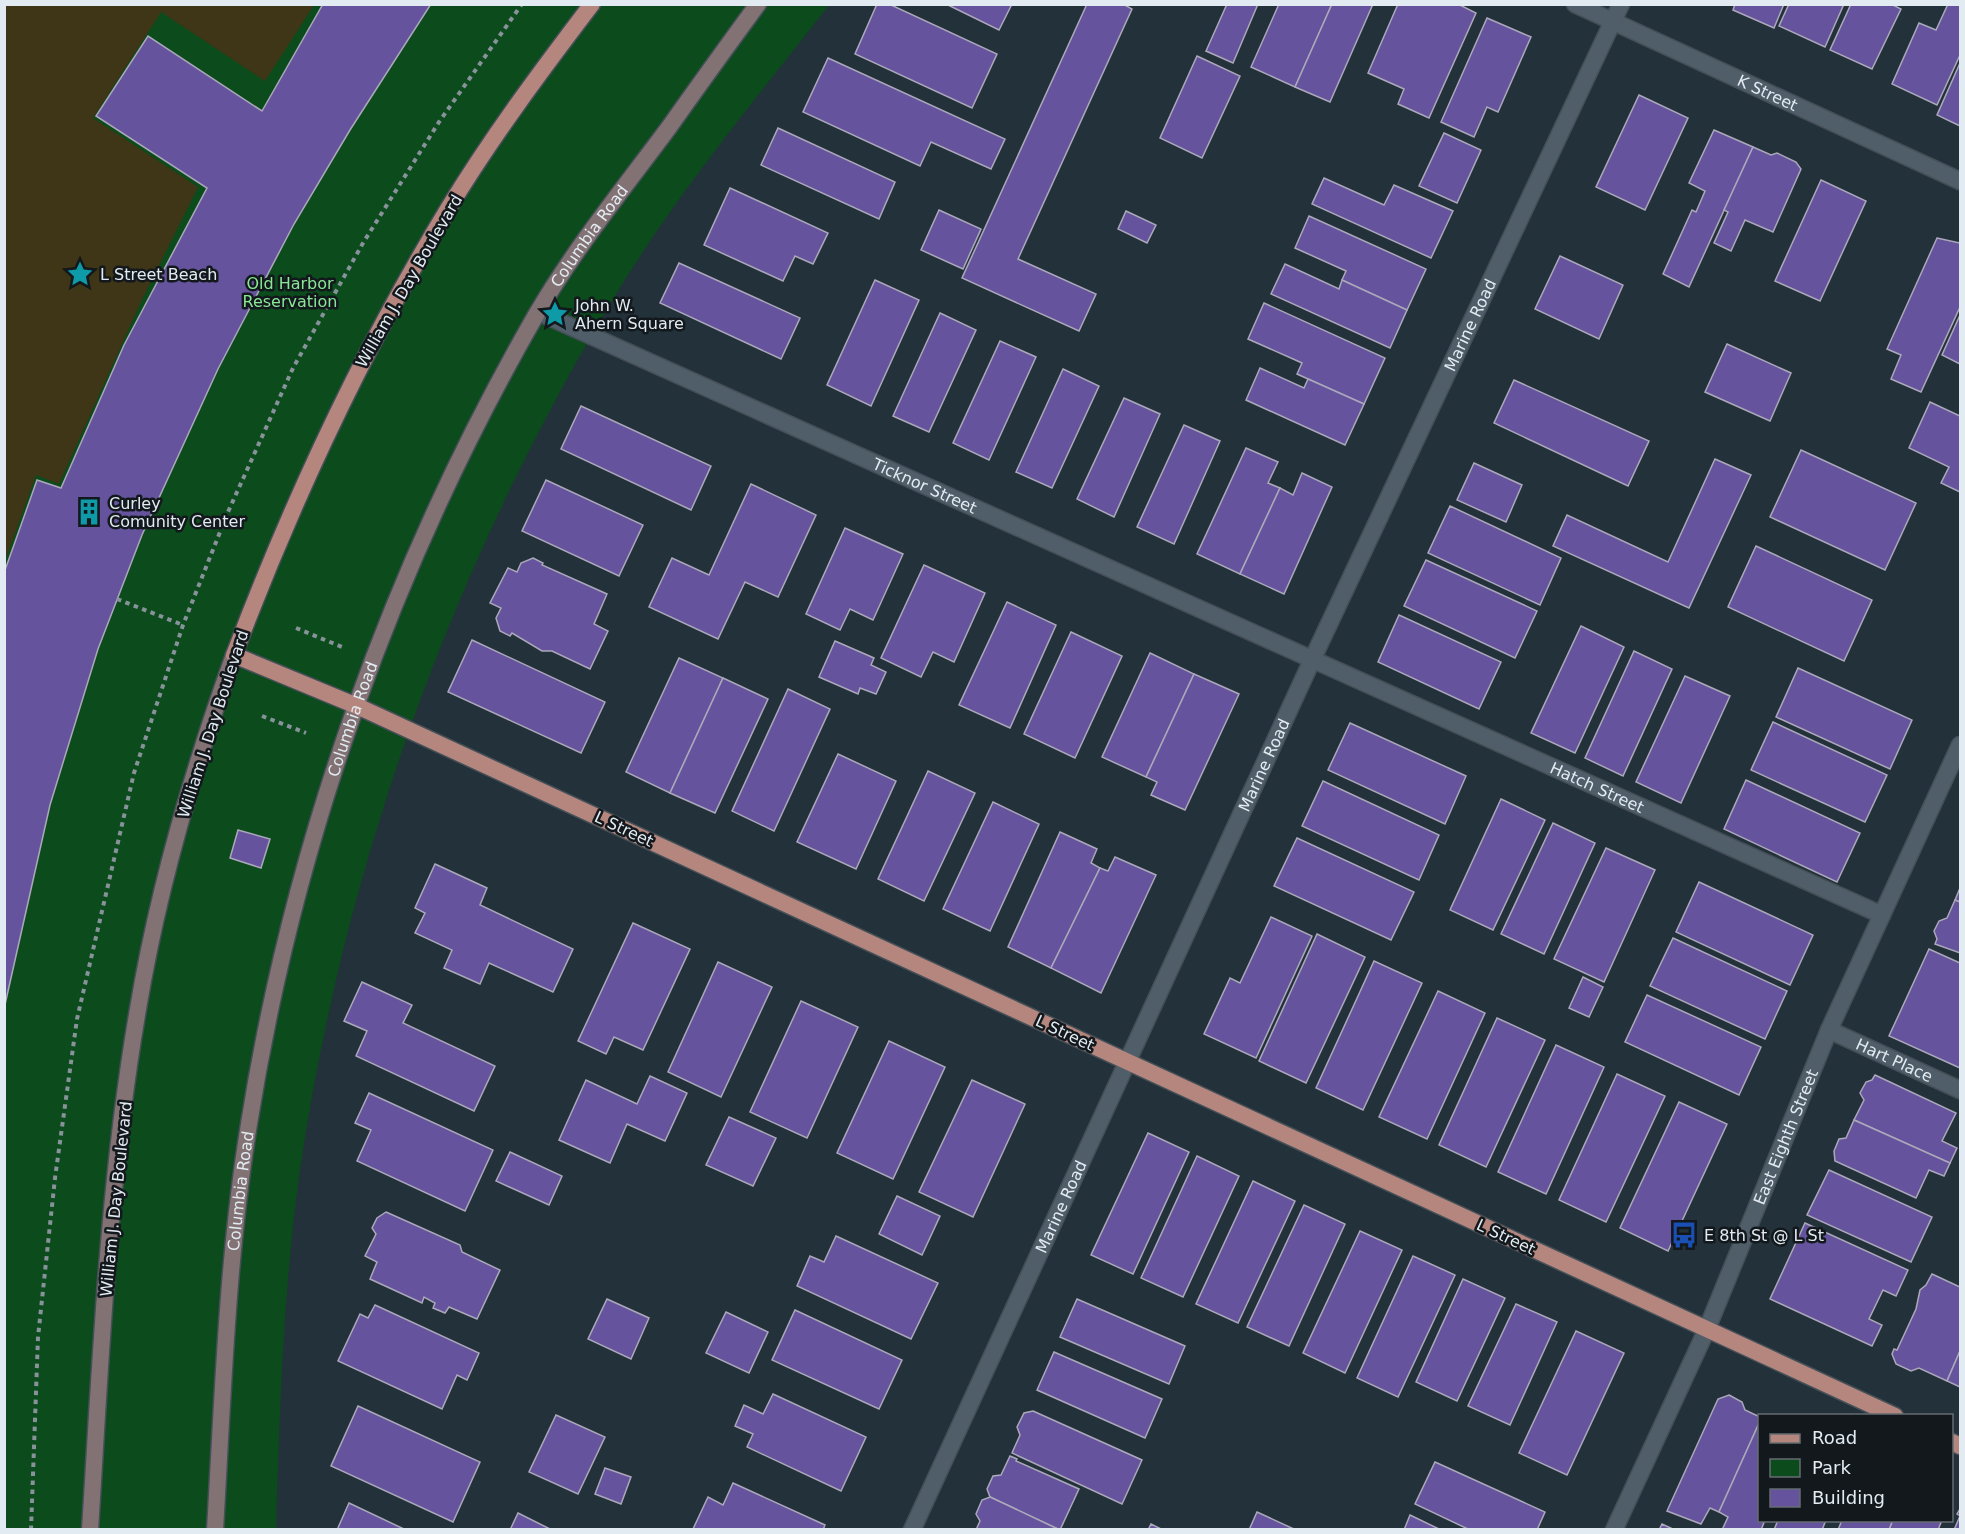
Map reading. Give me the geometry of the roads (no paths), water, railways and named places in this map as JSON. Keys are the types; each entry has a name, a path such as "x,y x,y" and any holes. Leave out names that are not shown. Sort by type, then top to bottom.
{"main road":[{"name":"William J. Day Boulevard","path":"90,1530 114,1184 138,1010 175,845 234,654 267,568 327,431 405,282 449,207 492,141 591,4"},
{"name":"Columbia Road","path":"215,1530 232,1263 248,1126 277,972 295,896 319,815 357,706 381,640 449,484 491,397 538,312 598,221 758,4"},
{"name":"L Street","path":"234,654 357,706 1891,1414"}],"street":[{"name":"K Street","path":"1575,4 1960,181"},
{"name":"Marine Road","path":"912,1530 1312,658 1621,4"},
{"name":"Ticknor Street","path":"538,312 1312,658"},
{"name":"Hatch Street","path":"1312,658 1882,915"},
{"name":"East Eighth Street","path":"1614,1530 1707,1329 1829,1030 1960,745"},
{"name":"Hart Place","path":"1829,1030 1960,1090"}],"place":[{"name":"L Street Beach","path":"80,274"},
{"name":"John W. Ahern Square","path":"555,314"},
{"name":"Curley Comunity Center","path":"89,512"},
{"name":"E 8th St @ L St","path":"1684,1235"}],"park label":[{"name":"Old Harbor Reservation","path":"290,292"}]}
